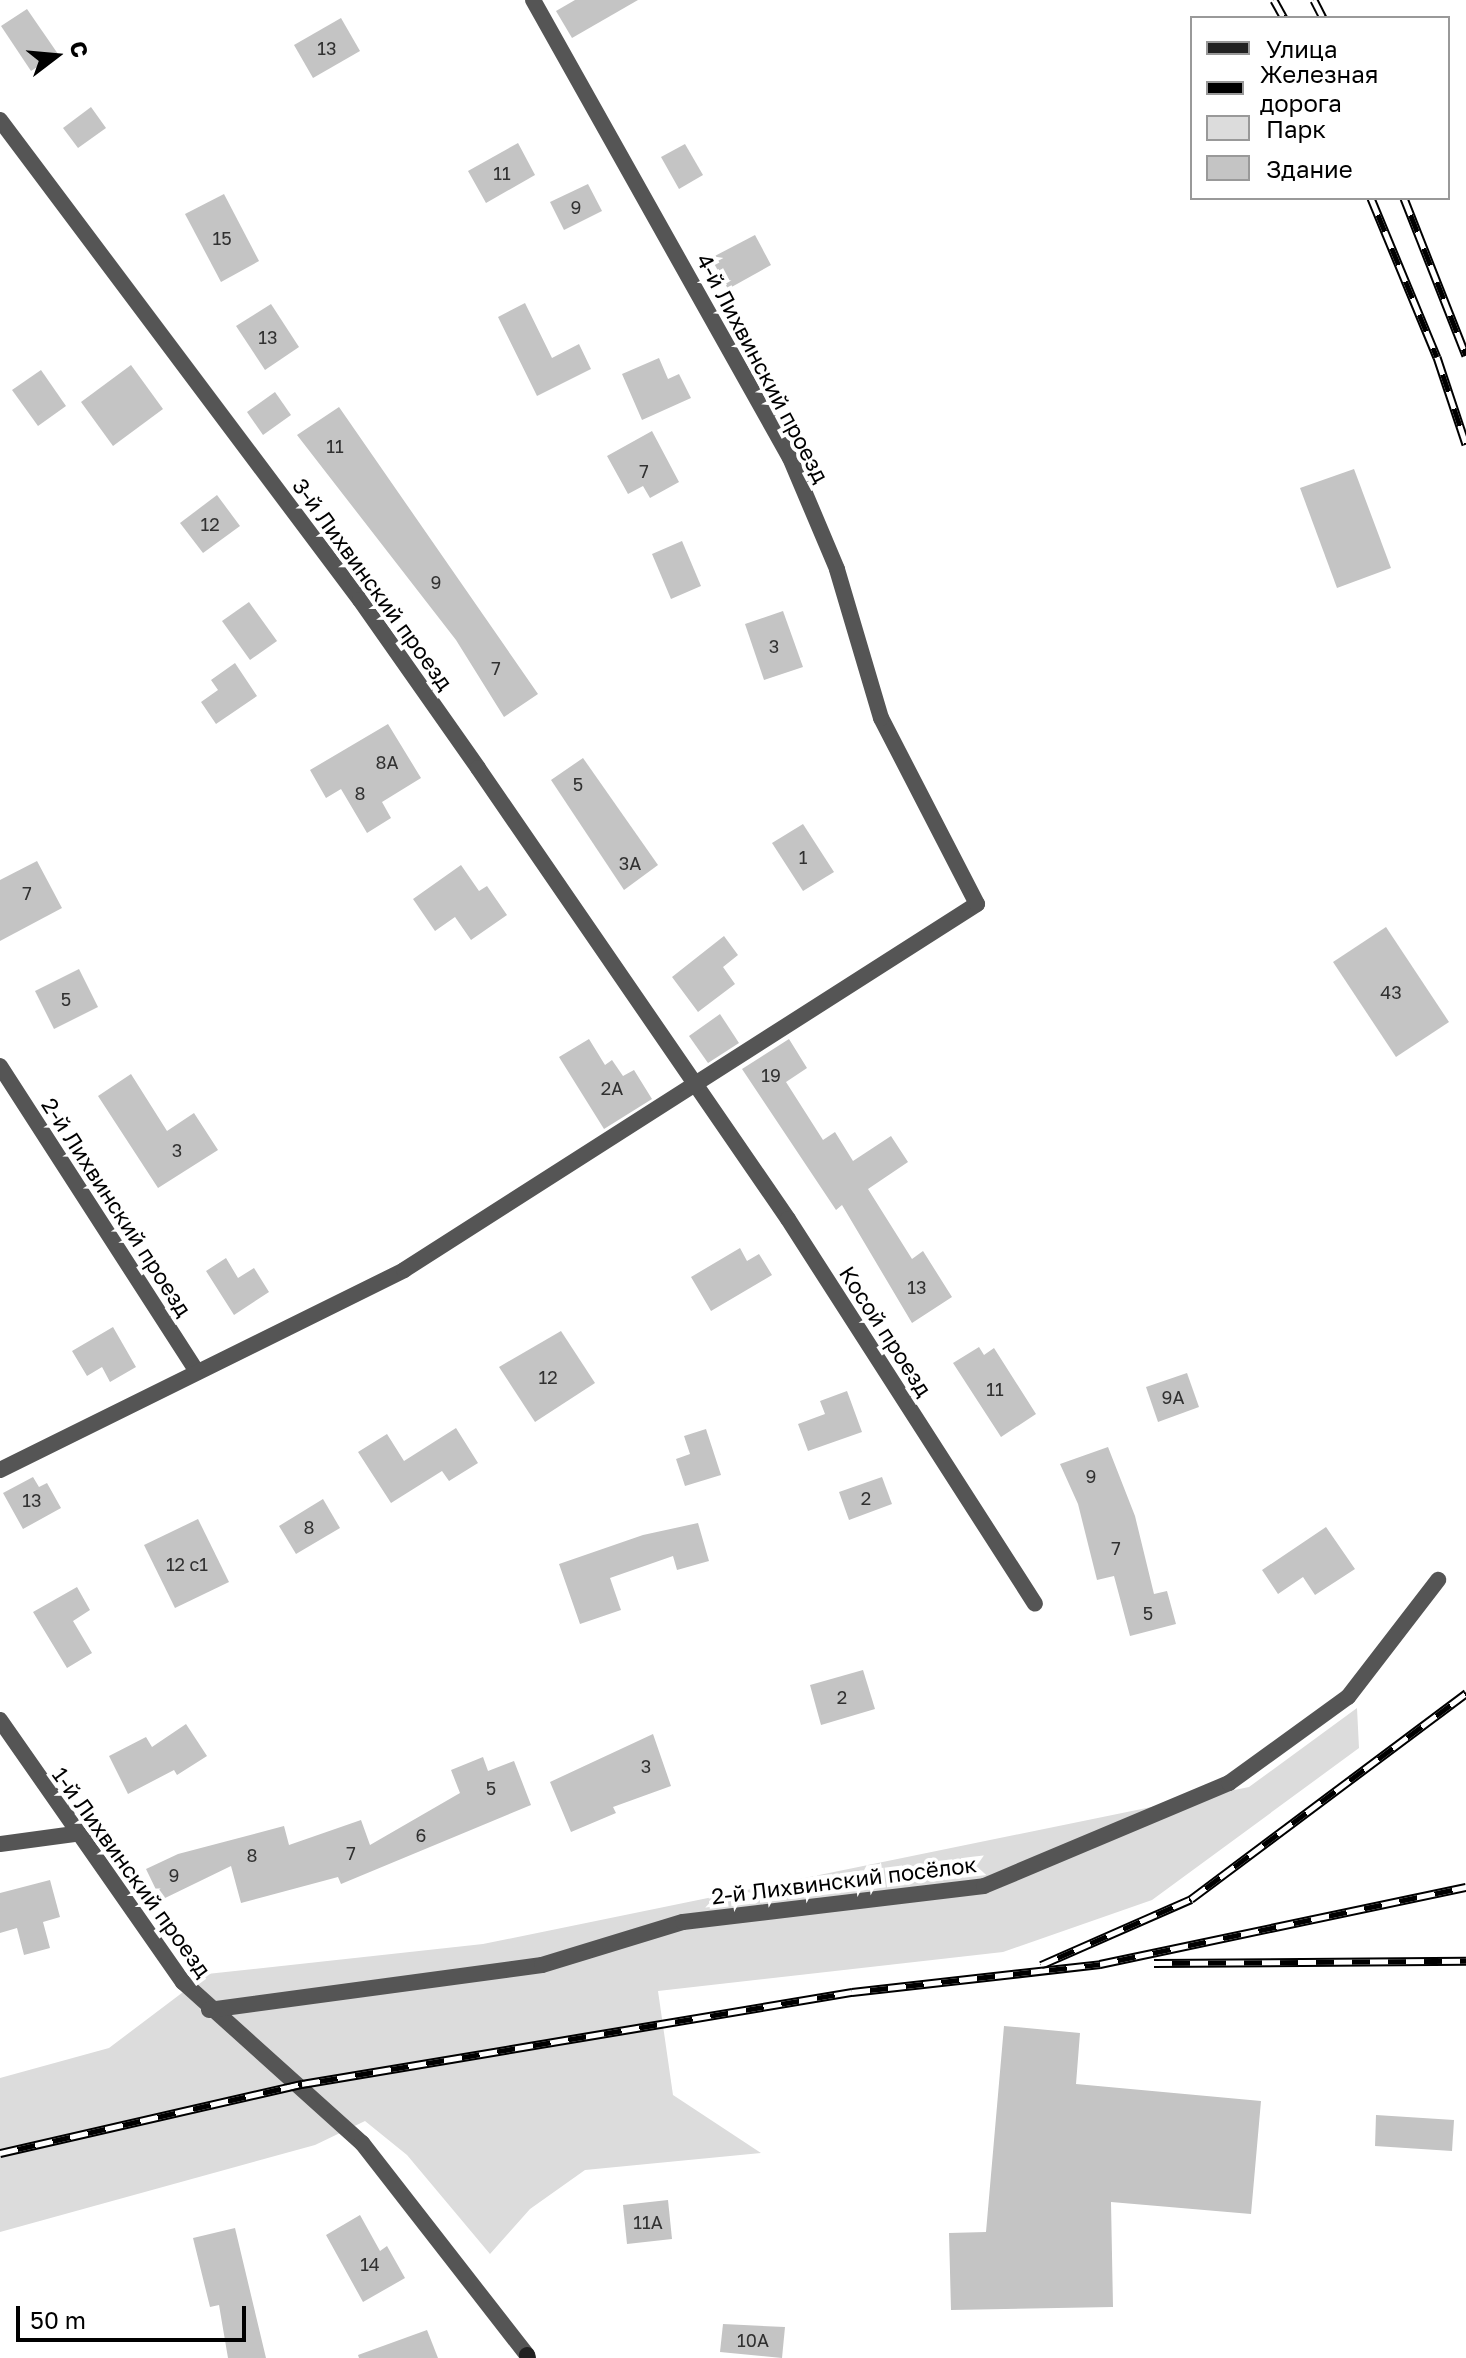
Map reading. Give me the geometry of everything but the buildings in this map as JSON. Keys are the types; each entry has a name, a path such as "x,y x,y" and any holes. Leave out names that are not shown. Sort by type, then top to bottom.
{"street":[{"name":"4-й Лихвинский проезд","path":"533,0 790,458 837,569 881,718 977,904 694,1086"},
{"name":"3-й Лихвинский проезд","path":"0,120 360,600 694,1086"},
{"name":"2-й Лихвинский проезд","path":"0,1066 197,1372"},
{"path":"0,1470 404,1270 694,1086"},
{"name":"Косой проезд","path":"694,1086 788,1219 1035,1604"},
{"name":"2-й Лихвинский посёлок","path":"209,2010 542,1965 683,1922 984,1886 1229,1783 1348,1697 1438,1580"},
{"name":"1-й Лихвинский проезд","path":"0,1720 74,1834 209,2010 302,2084 370,2152 527,2356"},
{"path":"0,1844 74,1834"}],"green space":[{"path":"1357,1708 1359,1748 1152,1900 1003,1952 658,1991 673,2095 761,2153 585,2170 530,2209 490,2254 407,2155 365,2121 315,2145 0,2232 0,2078 109,2048 207,1974 483,1944 1249,1787"}],"railway":[{"path":"1274,0 1283,16"},
{"path":"1314,0 1322,16"},
{"path":"1372,200 1437,357 1466,444"},
{"path":"1405,200 1466,355"},
{"path":"1041,1965 1191,1899 1466,1693"},
{"path":"0,2153 302,2084 852,1992 1100,1964 1466,1887"},
{"path":"1154,1963 1466,1961"}]}
